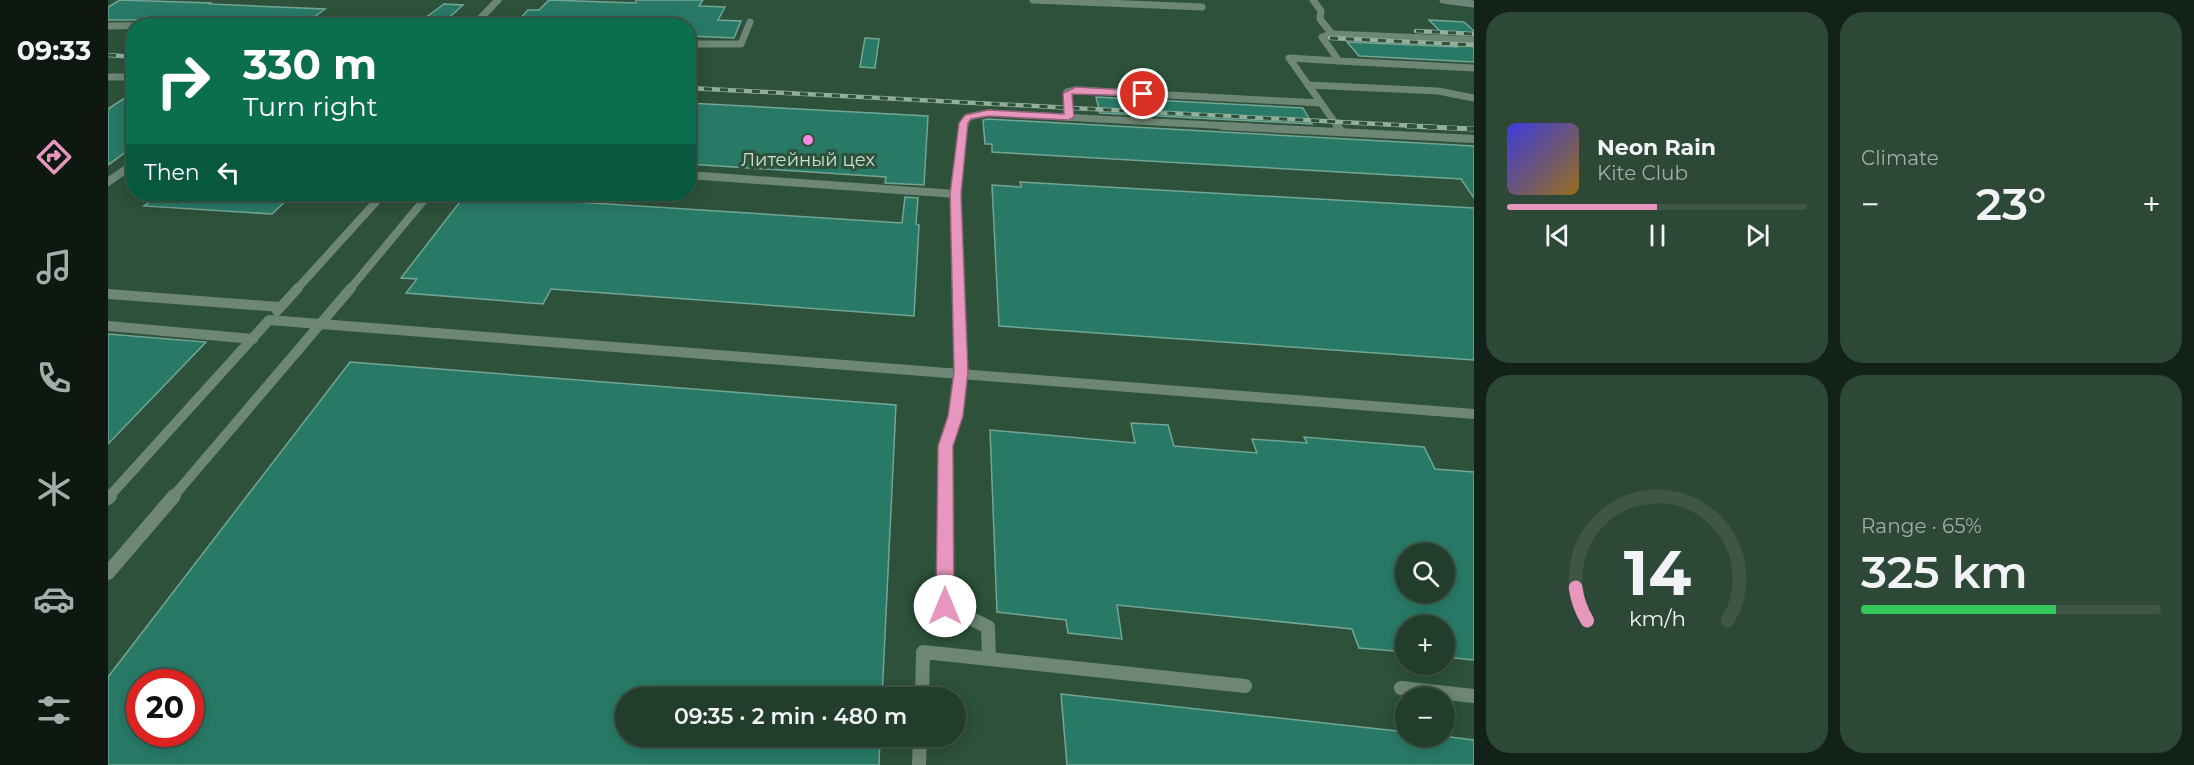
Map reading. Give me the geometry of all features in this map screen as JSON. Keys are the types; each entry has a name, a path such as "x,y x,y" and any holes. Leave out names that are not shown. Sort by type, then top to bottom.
{"lane":[{"path":"481,18 498,0"},
{"path":"1033,0 1202,7"},
{"path":"1313,0 1321,11 1320,20 1332,34"},
{"path":"1443,0 1474,4"},
{"path":"696,44 741,44 750,22"},
{"path":"108,26 126,26"},
{"path":"108,34 122,26"},
{"path":"1339,61 1322,38 1323,35 1474,40"},
{"path":"1342,132 1289,58 1474,68"},
{"path":"108,77 126,77"},
{"path":"1308,85 1438,91 1474,98"},
{"path":"1069,117 1067,93 1076,90 1322,103"},
{"path":"988,659 988,627 945,606 945,446 956,416 961,372 956,194 964,123 968,117 988,113 1474,139"},
{"path":"108,182 126,169"},
{"path":"696,176 956,194"},
{"path":"108,498 377,201"},
{"path":"108,573 423,201"},
{"path":"108,294 280,308"},
{"path":"269,320 961,372 1474,414"},
{"path":"108,326 253,339"},
{"path":"922,687 923,652 1245,686"},
{"path":"1455,694 1474,696"},
{"path":"919,765 920,747"}],"building":[{"path":"120,0 325,9 313,18 145,17 108,20 108,7"},
{"path":"549,0 636,3 636,0 703,0 699,6 725,7 718,20 741,21 734,38 696,36 696,18 520,18 528,10 539,10"},
{"path":"444,4 463,5 449,18 425,18"},
{"path":"1429,20 1464,22 1474,31 1474,34 1442,33"},
{"path":"865,38 879,39 875,68 860,67"},
{"path":"1347,42 1474,46 1474,62 1359,56"},
{"path":"126,97 126,152 108,165 108,109"},
{"path":"1096,97 1303,108 1312,124 1100,113"},
{"name":"Литейный цех","path":"696,103 928,116 924,185 885,183 886,177 696,165"},
{"path":"983,120 1474,146 1474,198 1461,179 992,152 992,144 985,144"},
{"path":"1020,182 1474,208 1474,360 999,326 992,185 1021,187"},
{"path":"905,197 918,198 916,224 919,225 914,316 551,289 543,304 406,293 417,279 401,278 461,201 578,201 902,223"},
{"path":"151,201 286,201 272,214 144,206"},
{"path":"108,334 206,342 108,444"},
{"path":"350,362 896,405 883,687 615,687 615,747 880,747 879,765 108,765 108,677"},
{"path":"1131,423 1168,425 1174,446 1257,453 1252,439 1307,443 1304,437 1424,447 1435,469 1474,472 1474,660 1455,658 1455,615 1395,615 1395,651 1359,648 1352,629 1117,605 1122,639 1068,633 1066,620 997,612 990,430 1135,443"},
{"path":"1061,694 1395,731 1395,747 1455,747 1455,738 1474,740 1474,765 1067,765"}],"railway":[{"path":"1416,31 1474,34"},
{"path":"1330,38 1474,45"},
{"path":"108,55 126,56"},
{"path":"696,88 1436,127"},
{"path":"1407,126 1474,129"}],"place":[{"name":"Литейный цех","path":"808,140"}],"route":[{"path":"945,606 945,446 956,416 961,372 956,194 964,123 968,117 988,113 1069,117 1067,93 1076,90 1143,94"}]}
